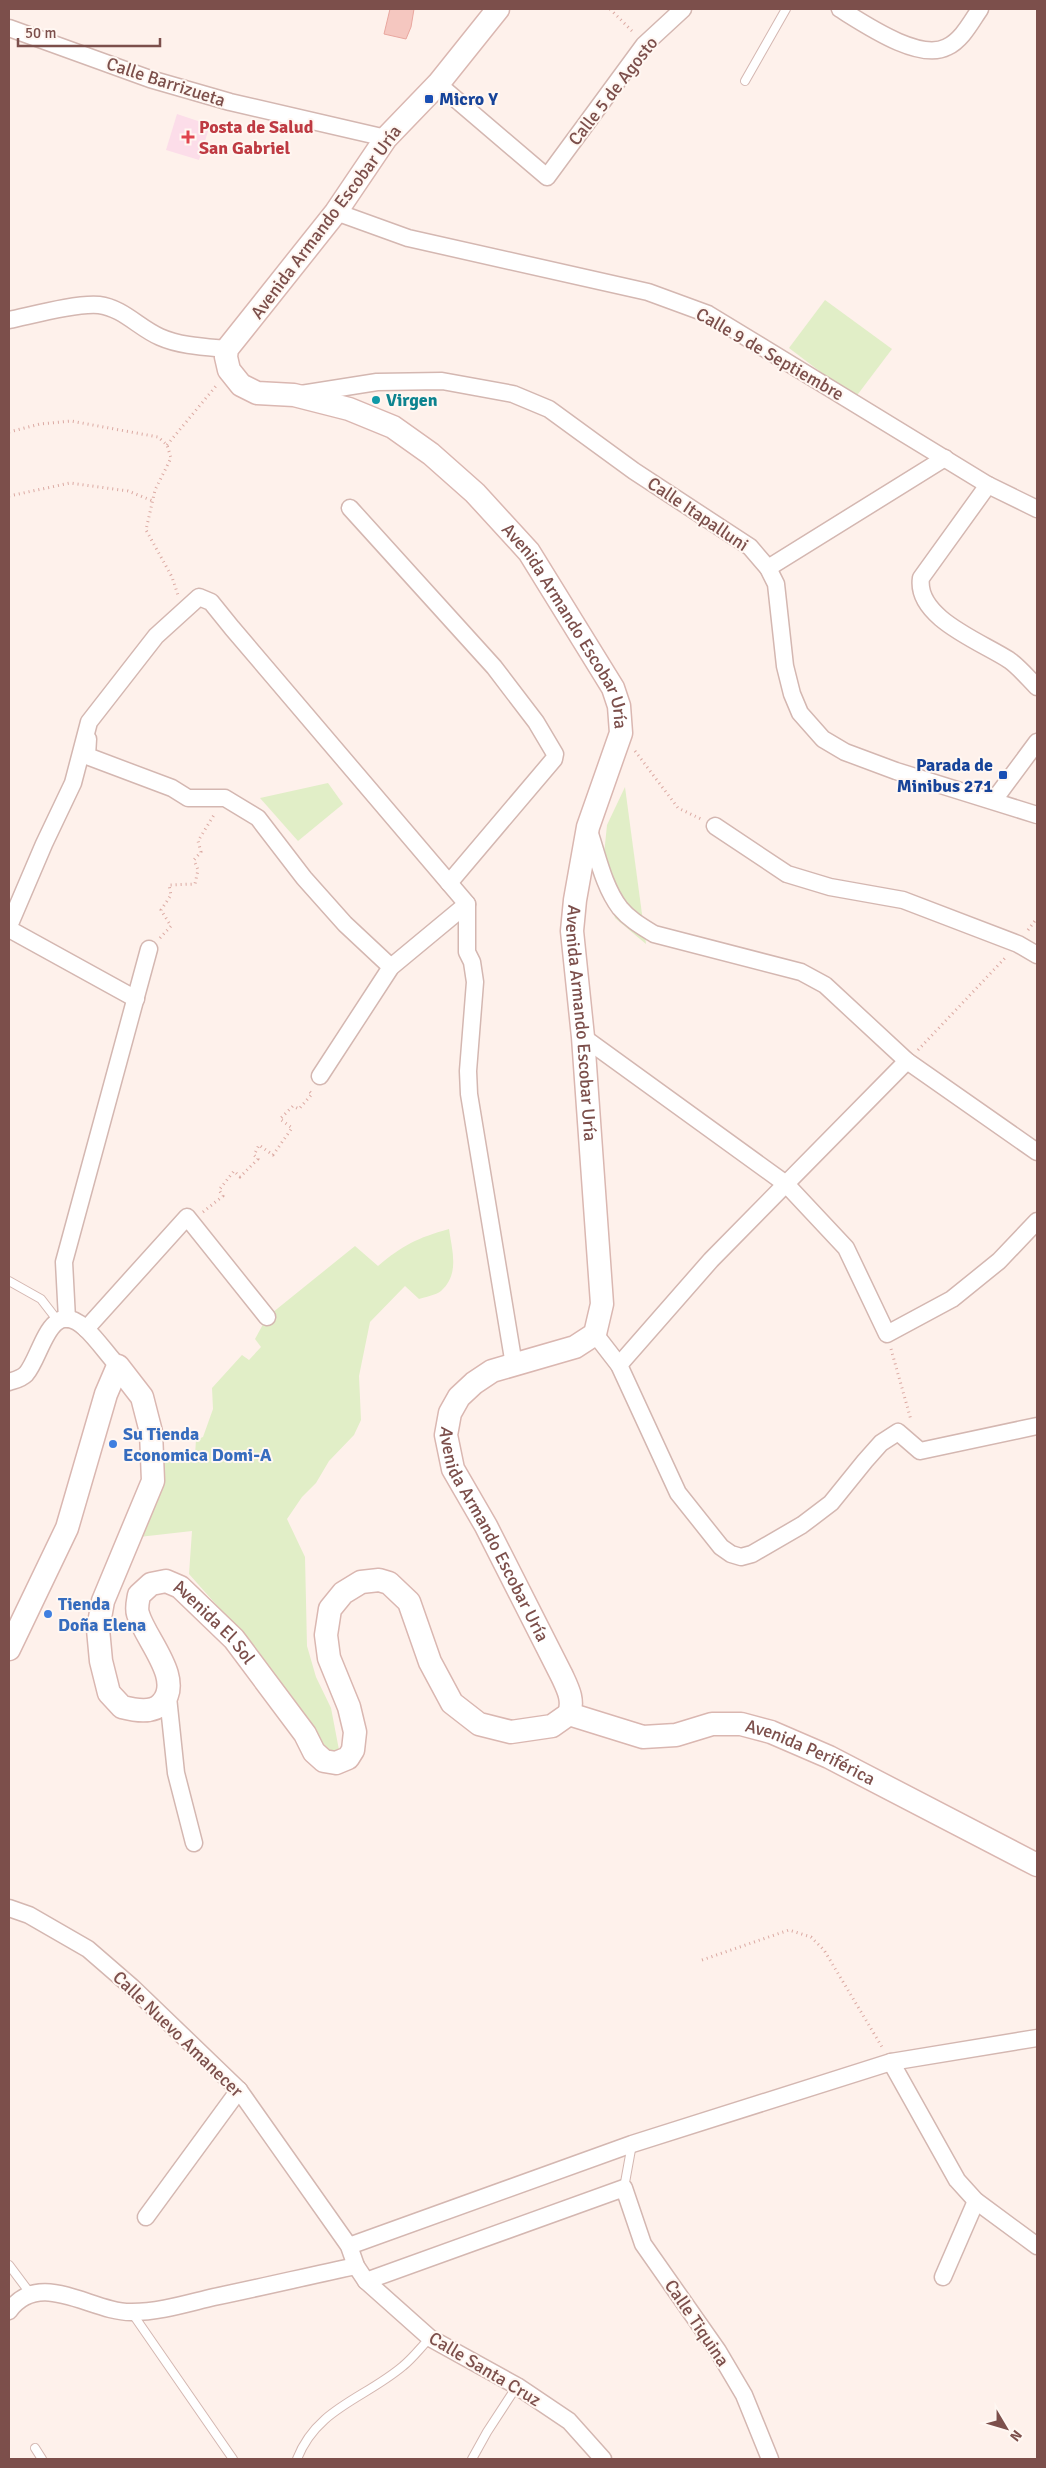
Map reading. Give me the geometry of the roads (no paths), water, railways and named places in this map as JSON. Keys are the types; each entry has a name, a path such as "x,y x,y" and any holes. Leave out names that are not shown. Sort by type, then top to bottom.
{"main road":[{"name":"Avenida Armando Escobar Uría","path":"498,9 438,84 386,138 336,212 228,359 241,385 257,394 294,395 349,409 393,427 431,454 475,493 529,552 601,666 619,706 621,733 588,827 575,900 572,932 583,1037 602,1304 594,1334 575,1347 492,1372 474,1383 460,1397 450,1413 446,1435 453,1468 486,1526 562,1676 572,1706 569,1714"},
{"path":"9,1650 66,1528 106,1394 118,1366 142,1397 151,1432 153,1481 104,1601 98,1628 101,1661 109,1693 122,1707 148,1710 160,1706 168,1697"},
{"name":"Avenida El Sol","path":"168,1697 170,1684 137,1611 139,1595 151,1584 166,1582 180,1587 234,1639 305,1734 314,1752 324,1760 336,1763 348,1758 353,1750 355,1732 349,1707 329,1658 326,1635 330,1609 343,1593 361,1582 379,1580 390,1583 409,1602 430,1662 452,1703 479,1724 511,1732 552,1726 569,1714"},
{"name":"Avenida Periférica","path":"569,1714 643,1737 676,1735 712,1724 741,1724 771,1732 829,1757 1037,1865"}],"street":[{"name":"Calle 5 de Agosto","path":"438,84 547,177 644,45 683,9"},
{"path":"840,9 884,36 924,48 946,48 959,39 980,9"},
{"name":"Calle Barrizueta","path":"9,28 150,79 230,102 386,138"},
{"name":"Calle 9 de Septiembre","path":"336,212 408,238 648,292 708,314 988,485 1037,509"},
{"path":"9,320 56,310 99,305 124,314 160,337 195,346 228,359"},
{"name":"Calle Itapalluni","path":"294,395 377,382 442,381 512,394 549,409 634,471 750,547 768,568 776,584 785,666 792,694 800,712 823,739 845,752 1037,815"},
{"path":"768,568 945,458"},
{"path":"988,485 921,578 920,588 924,598 940,618 1012,662 1037,687"},
{"path":"350,508 494,667 536,722 555,754 554,759 449,883"},
{"path":"136,999 9,928 44,844 73,783 89,722 156,636 199,597 211,602 467,904 467,952 472,962 475,982 468,1071 469,1094 514,1365"},
{"path":"89,722 87,756 172,788 188,798 225,798 258,818 304,878 334,911 392,967"},
{"path":"994,800 1037,742"},
{"path":"715,826 787,874 830,887 903,900 1018,944 1037,955"},
{"path":"588,827 606,882 619,907 632,921 654,934 800,972 825,985 844,1000 907,1061 1037,1152"},
{"path":"320,1076 392,967 467,904"},
{"path":"9,1382 25,1375 32,1366 48,1332 62,1320 64,1262 149,949"},
{"path":"583,1037 786,1184 846,1248 887,1334 952,1299 999,1261 1037,1221"},
{"path":"619,1365 711,1260 907,1061"},
{"path":"86,1329 187,1217 267,1317"},
{"path":"62,1320 76,1322 86,1329 118,1366"},
{"path":"594,1334 619,1365 678,1493 721,1547 741,1557 760,1550 831,1504 865,1461 882,1443 898,1432 920,1451 1037,1426"},
{"path":"168,1697 176,1773 194,1843"},
{"name":"Calle Nuevo Amanecer","path":"9,1908 29,1915 88,1949 133,1988 239,2090 348,2246 356,2266"},
{"path":"348,2246 632,2144 891,2062 1037,2038"},
{"path":"891,2062 957,2180 976,2201 1037,2246"},
{"path":"146,2217 239,2090"},
{"path":"366,2281 624,2188"},
{"name":"Calle Tiquina","path":"624,2188 643,2244 718,2351 740,2388 770,2459"},
{"path":"943,2277 976,2201"},
{"path":"9,2311 30,2293 50,2292 77,2297 108,2309 132,2312 172,2308 356,2266"},
{"name":"Calle Santa Cruz","path":"356,2266 366,2281 430,2338 517,2386 569,2421 603,2459"}],"lane":[{"path":"745,81 786,9"},
{"path":"9,1281 41,1299 62,1320"},
{"path":"624,2188 632,2144"},
{"path":"9,2265 30,2293"},
{"path":"132,2312 233,2459"},
{"path":"297,2459 304,2442 323,2419 403,2366 430,2338"},
{"path":"472,2459 517,2386"},
{"path":"34,2448 42,2459"}],"place":[{"name":"Micro Y","path":"429,99"},
{"name":"Posta de Salud San Gabriel","path":"188,137"},
{"name":"Virgen","path":"376,400"},
{"name":"Parada de Minibus 271","path":"1003,775"},
{"name":"Su Tienda Economica Domi-A","path":"113,1444"},
{"name":"Tienda Doña Elena","path":"48,1614"}]}
